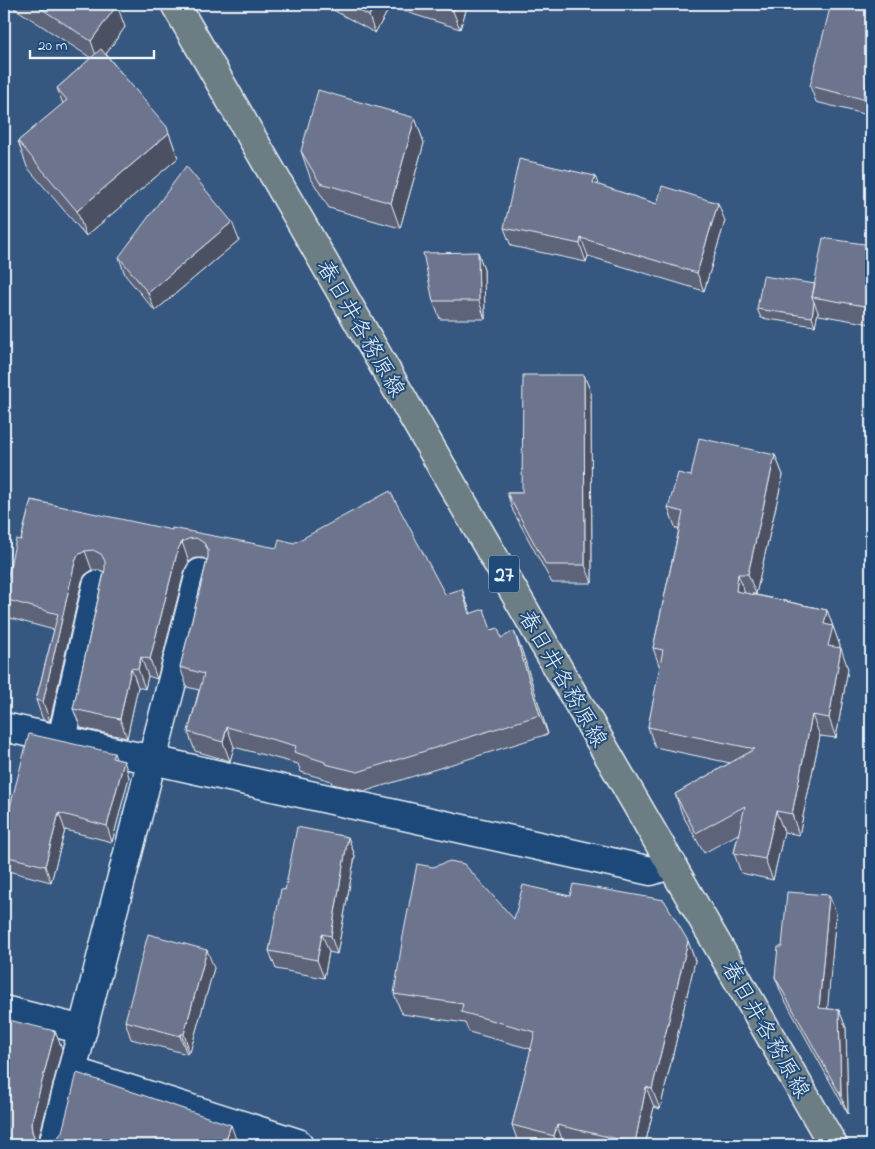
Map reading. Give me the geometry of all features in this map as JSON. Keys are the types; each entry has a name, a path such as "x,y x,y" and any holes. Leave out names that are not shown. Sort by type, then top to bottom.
{"main road":[{"name":"春日井各務原線","path":"175,4 833,1145"}],"street":[{"path":"53,1145 200,573"},
{"path":"62,739 96,585"},
{"path":"4,727 650,871 672,864"},
{"path":"4,1010 83,1030"},
{"path":"72,1071 298,1143"}],"building":[{"path":"34,4 115,4 117,5 91,41"},
{"path":"347,4 375,4 369,16"},
{"path":"429,4 456,4 453,11"},
{"path":"831,4 871,4 871,65 863,99 810,86"},
{"path":"101,49 167,127 169,133 77,211 18,141 67,100 57,88"},
{"path":"318,90 415,118 391,203 320,183 301,151"},
{"path":"519,159 595,176 593,183 657,204 662,186 718,203 697,273 581,238 580,244 504,228"},
{"path":"186,166 232,222 148,293 119,257"},
{"path":"823,238 871,245 871,307 812,297"},
{"path":"478,252 479,301 433,301 423,253"},
{"path":"763,276 815,284 812,297 814,302 812,317 757,309"},
{"path":"523,375 584,375 585,565 546,565 507,493 522,493"},
{"path":"699,438 775,455 748,574 738,574 736,591 827,610 824,624 833,626 828,646 841,648 829,718 812,715 792,814 776,811 765,859 734,853 745,806 696,833 675,794 755,749 648,727 663,650 653,648 683,512 668,508 678,473 691,476"},
{"path":"390,491 445,594 462,589 469,614 484,609 491,630 498,628 501,638 514,631 540,715 358,772 325,764 325,762 294,752 296,746 227,727 223,742 188,732 204,674 180,667 208,557 208,550 204,543 196,538 182,542 178,549 150,659 141,657 138,669 131,668 120,719 73,709 105,569 105,561 101,554 93,550 85,551 78,555 75,562 43,702 36,700 58,614 4,599 16,539 21,540 31,500 172,530 172,528 277,548 279,539 294,543"},
{"path":"29,734 114,753 112,758 124,761 107,826 59,813 45,866 4,856 4,830"},
{"path":"297,827 348,837 331,936 322,934 317,960 269,951 281,889 285,890"},
{"path":"450,861 464,864 514,919 523,885 570,896 573,884 664,900 688,941 652,1089 646,1087 635,1143 557,1125 554,1136 512,1125 535,1032 461,1012 463,1004 394,994 417,864 433,867"},
{"path":"787,892 829,895 819,1008 839,1010 841,1096 775,977 778,947 782,947"},
{"path":"148,934 207,950 184,1034 180,1036 125,1021"},
{"path":"4,1019 55,1031 31,1124 35,1138 42,1142 51,1142 57,1139 62,1132 77,1073 231,1125 224,1145 4,1145"},
{"path":"378,1136 415,1145 376,1145"}]}
